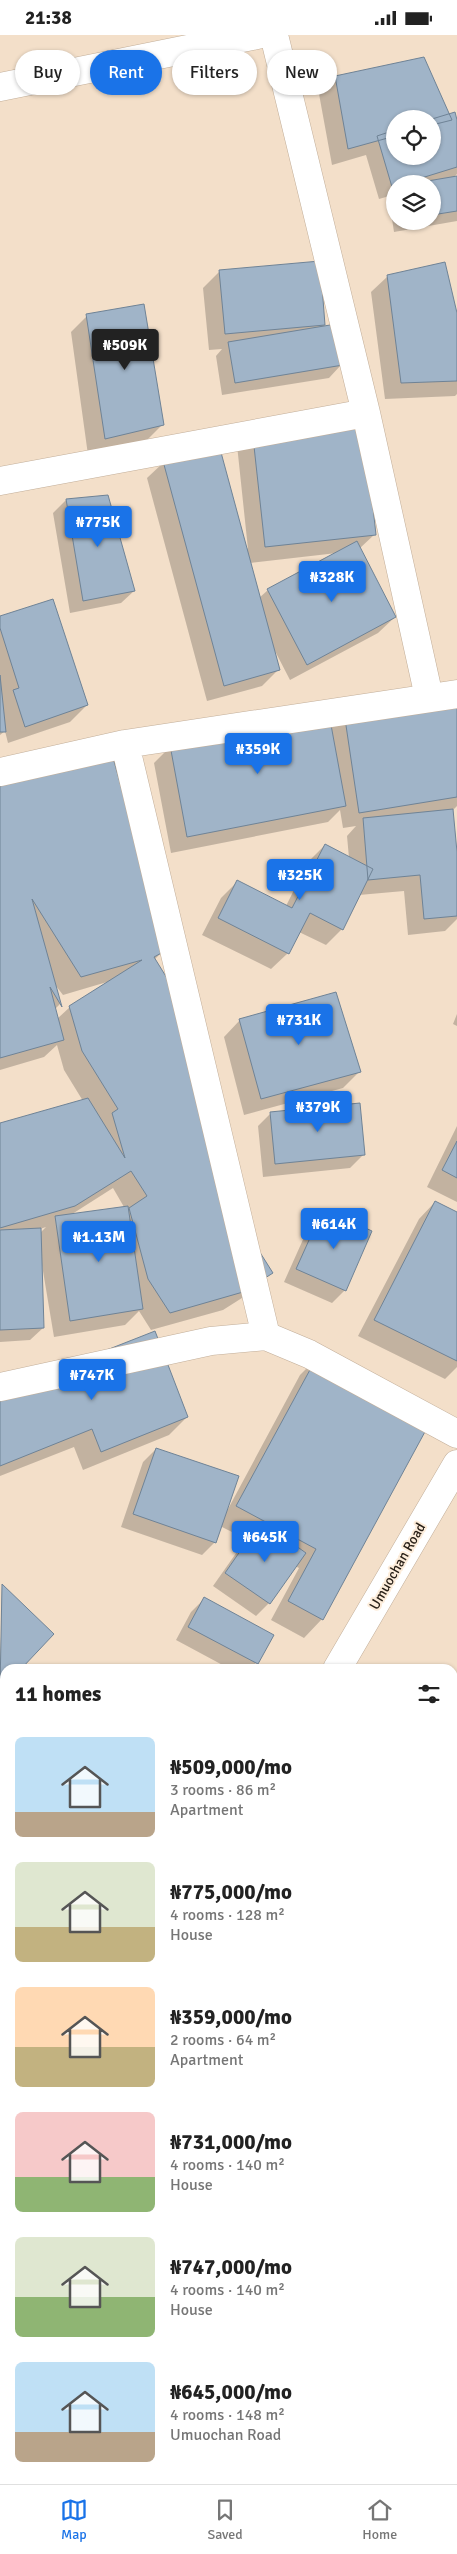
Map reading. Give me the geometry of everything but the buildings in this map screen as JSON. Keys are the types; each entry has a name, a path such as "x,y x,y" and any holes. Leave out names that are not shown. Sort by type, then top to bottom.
{"street":[{"path":"0,87 257,35"},
{"path":"274,35 366,413 430,697"},
{"path":"0,481 366,413"},
{"path":"0,772 125,744 457,694"},
{"path":"125,744 266,1336"},
{"path":"0,1387 210,1341 266,1336 309,1354 457,1434"},
{"name":"Umuochan Road","path":"340,1664 457,1464"}]}
